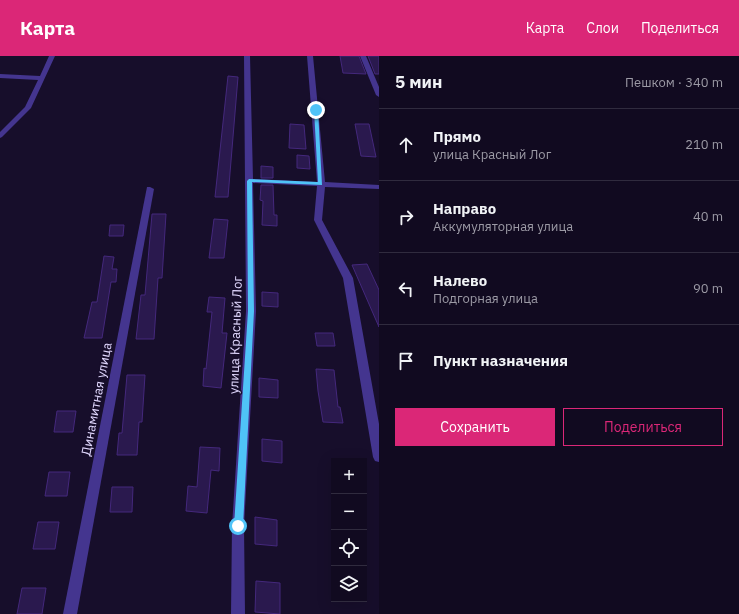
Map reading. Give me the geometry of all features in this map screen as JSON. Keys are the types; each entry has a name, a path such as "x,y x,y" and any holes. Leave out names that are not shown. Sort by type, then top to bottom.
{"street":[{"path":"0,136 28,108 52,56"},
{"name":"улица Красный Лог","path":"238,614 238,526 251,311 247,56"},
{"path":"310,56 321,184 318,220 348,278 379,457"},
{"path":"363,56 379,95"},
{"path":"0,76 43,78"},
{"path":"249,181 379,186"},
{"name":"Динамитная улица","path":"70,614 150,189"}],"building":[{"path":"340,56 359,56 366,74 343,73"},
{"path":"368,56 379,56 379,74 375,74"},
{"path":"228,76 238,77 228,197 215,197"},
{"path":"290,124 304,125 306,149 289,148"},
{"path":"355,124 369,124 376,157 361,156"},
{"path":"297,155 309,156 310,169 297,168"},
{"path":"261,166 273,167 273,178 261,178"},
{"path":"261,185 273,185 274,215 277,215 277,226 262,225 263,201 260,200"},
{"path":"152,214 166,214 162,278 158,278 154,339 136,339 141,295 145,295"},
{"path":"214,219 228,220 224,258 209,258"},
{"path":"110,225 124,225 123,236 109,236"},
{"path":"104,256 114,257 112,269 117,269 116,282 111,282 102,338 84,338 92,302 97,302"},
{"path":"367,264 379,290 379,327 352,265"},
{"path":"262,292 278,293 278,307 262,306"},
{"path":"209,297 225,298 222,333 227,333 221,388 203,386 212,312 207,312"},
{"path":"315,333 333,333 335,346 317,346"},
{"path":"316,369 334,370 338,407 340,407 343,423 323,422"},
{"path":"127,375 145,375 142,422 139,422 137,455 117,455 119,433 122,433"},
{"path":"259,378 278,380 278,398 259,397"},
{"path":"57,411 76,411 73,432 54,432"},
{"path":"262,439 282,441 282,463 262,461"},
{"path":"200,447 220,448 219,471 211,470 207,513 186,511 188,486 197,487"},
{"path":"49,472 70,472 67,496 45,496"},
{"path":"112,487 133,487 132,512 110,512"},
{"path":"255,517 277,520 277,546 255,544"},
{"path":"38,522 59,522 55,549 33,549"},
{"path":"256,581 280,583 280,614 255,612"},
{"path":"22,588 46,588 42,614 17,614"}],"route":[{"path":"238,526 251,311 249,181 321,184 316,110"}]}
